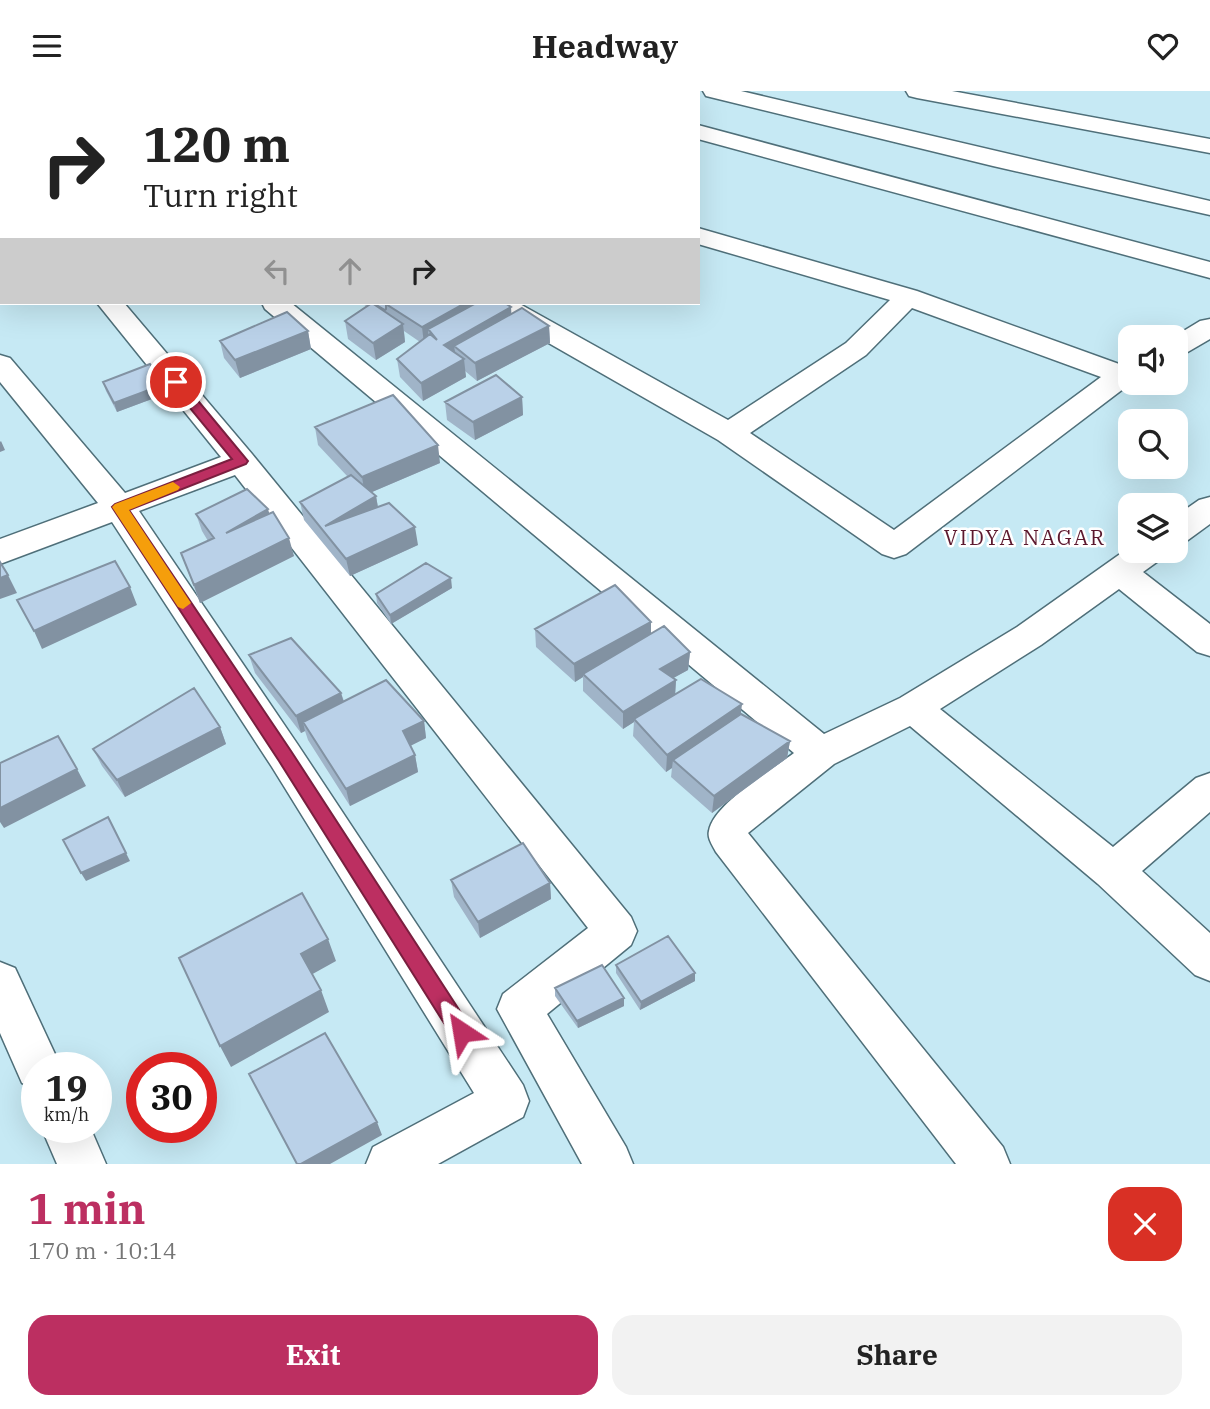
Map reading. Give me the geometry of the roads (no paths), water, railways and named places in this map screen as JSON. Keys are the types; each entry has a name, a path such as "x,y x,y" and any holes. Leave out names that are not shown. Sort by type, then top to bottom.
{"street":[{"path":"714,91 993,159 1210,208"},
{"path":"917,91 1040,101 1210,146"},
{"path":"700,133 1210,269"},
{"path":"700,237 908,297 1118,369"},
{"path":"729,433 856,349 908,297"},
{"path":"112,305 241,461 616,931 519,1009 609,1164"},
{"path":"277,305 821,753"},
{"path":"503,305 729,433 894,546 1118,378"},
{"path":"1188,340 1210,327"},
{"path":"0,364 120,507 285,756 506,1101 390,1164"},
{"path":"0,552 241,461"},
{"path":"1188,524 1210,508"},
{"path":"986,1164 730,840 728,833 732,823 821,753 914,708 1029,636 1132,563"},
{"path":"1120,572 1210,643"},
{"path":"914,708 1113,871 1210,961"},
{"path":"1113,871 1210,789"},
{"path":"0,982 31,1052"},
{"path":"72,1143 82,1164"}],"district":[{"name":"VIDYA NAGAR","path":"1025,538"}]}
